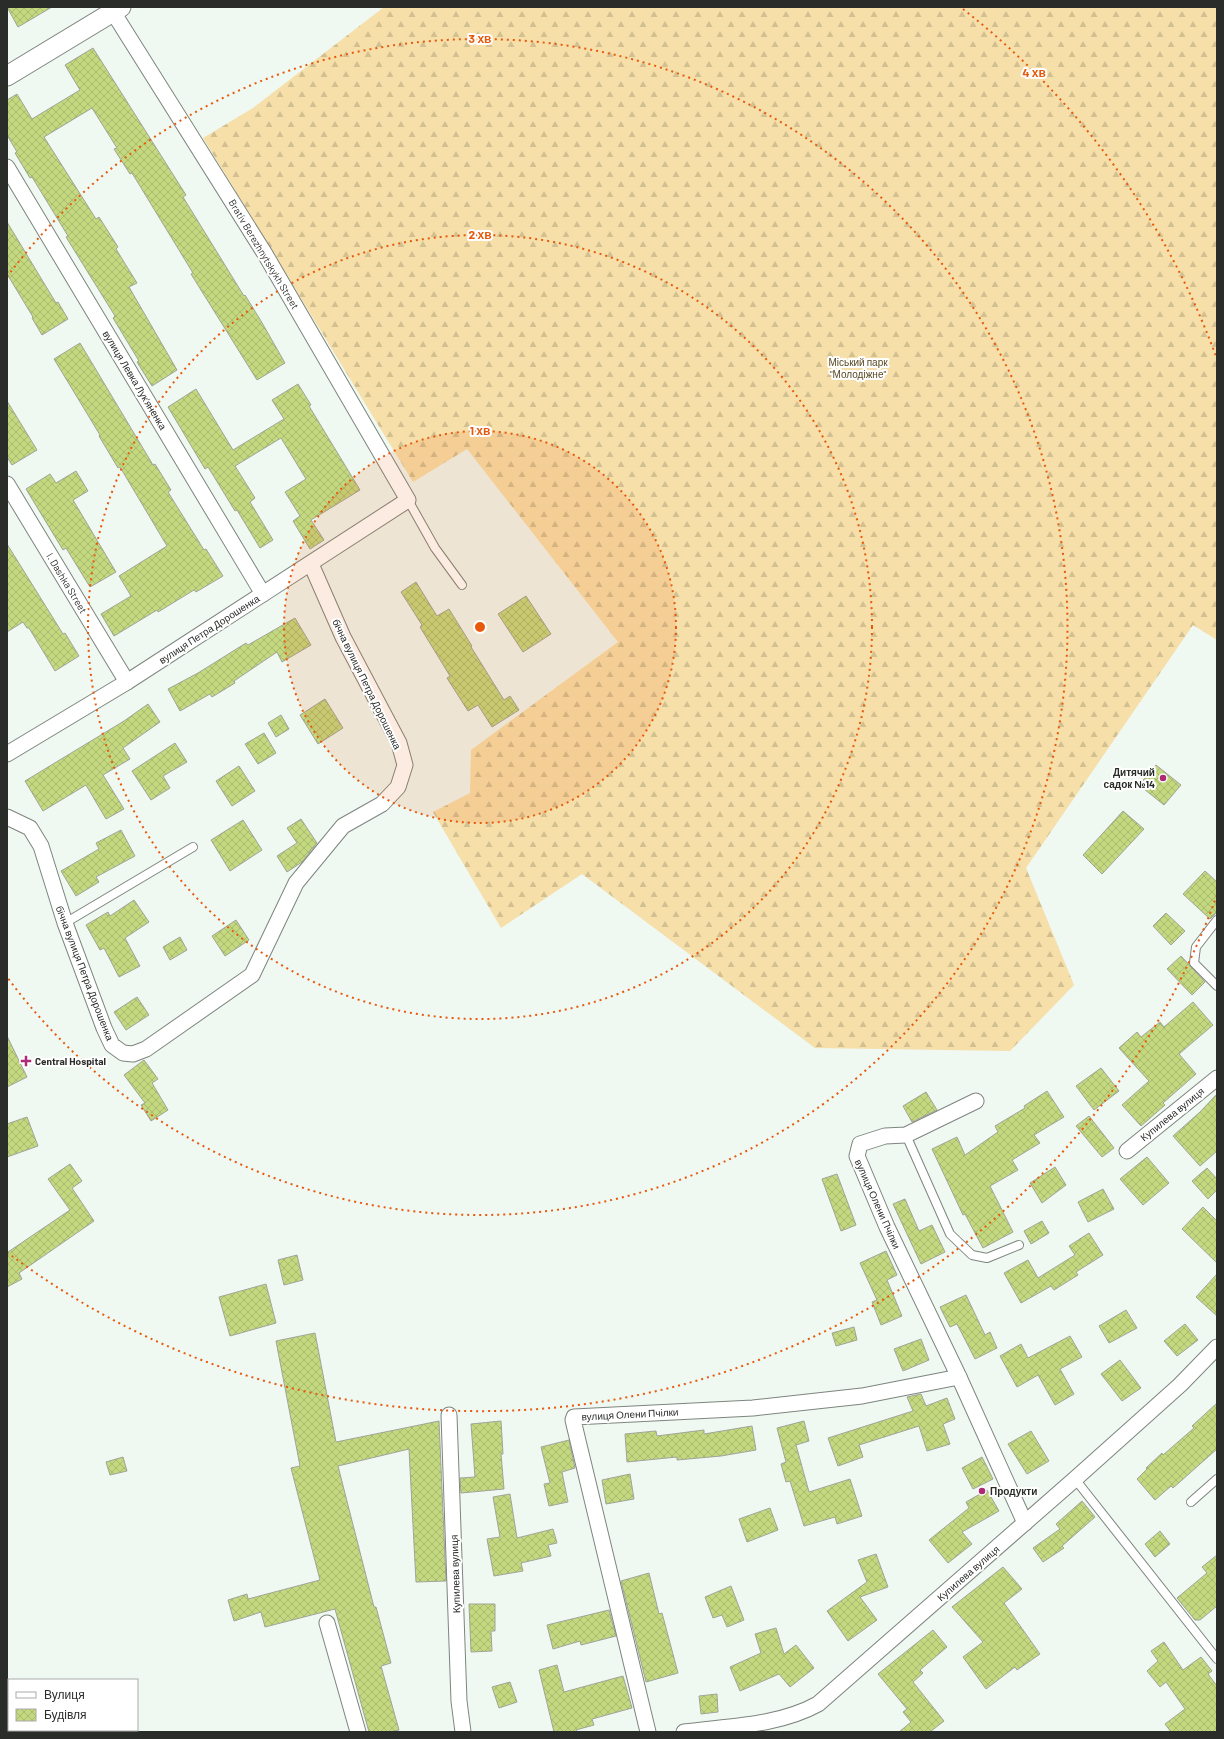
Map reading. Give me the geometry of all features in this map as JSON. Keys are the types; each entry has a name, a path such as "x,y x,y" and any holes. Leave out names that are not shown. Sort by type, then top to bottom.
{"street":[{"path":"7,76 109,11"},
{"name":"Brativ Berezhnytskykh Street","path":"109,11 265,254 408,500"},
{"name":"вулиця Левка Лук'яненка","path":"7,167 263,594"},
{"name":"I. Dashka Street","path":"7,484 127,682"},
{"name":"вулиця Петра Дорошенка","path":"7,754 127,682 408,500"},
{"name":"бічна вулиця Петра Дорошенка","path":"7,817 30,828 41,846 65,924 104,1028 112,1045 123,1053 133,1054 146,1049 252,975 296,883 343,826 382,804 398,787 405,765 399,744 343,637 311,564"},
{"name":"Купилева вулиця","path":"1127,1150 1217,1078"},
{"name":"вулиця Олени Пчілки","path":"976,1101 906,1135 885,1136 860,1144 857,1156 887,1227 959,1377 1025,1523"},
{"name":"Купилева вулиця","path":"684,1732 779,1719 806,1710 818,1704 1075,1479 1180,1385 1217,1347"},
{"name":"вулиця Олени Пчілки","path":"648,1732 573,1420 574,1417 753,1408 862,1396 959,1377"},
{"name":"Купилева вулиця","path":"449,1415 459,1701 463,1732"},
{"path":"327,1623 358,1732"}],"lane":[{"path":"408,500 435,548 462,585"},
{"path":"65,924 193,847"},
{"path":"1217,920 1196,947 1194,962 1217,986"},
{"path":"906,1135 950,1234 972,1255 987,1258 1019,1245"},
{"path":"1075,1479 1217,1659"},
{"path":"1191,1502 1217,1479"}],"green space":[{"name":"Міський парк \"Молодіжне\"","path":"384,7 1217,7 1217,640 1193,625 1026,868 1074,985 1010,1051 815,1048 582,874 501,928 433,812 470,793 471,750 618,642 467,449 413,482 203,138 253,108"}],"building":[{"path":"7,7 52,7 18,27"},
{"path":"93,48 186,195 183,197 261,321 285,363 257,380 191,274 193,273 132,173 130,174 114,149 117,148 92,108 44,137 96,219 99,217 118,247 116,249 137,283 129,287 177,370 152,386 113,318 115,316 66,237 68,236 32,177 30,178 15,153 17,152 7,135 7,100 17,94 32,119 80,90 65,65"},
{"path":"7,222 56,303 58,302 68,319 42,335 7,274"},
{"path":"80,343 153,465 155,464 171,490 168,492 204,550 206,549 223,576 196,592 194,590 158,612 157,610 114,636 101,614 131,596 119,576 167,546 120,467 118,468 54,359"},
{"path":"298,384 311,405 309,406 360,490 311,520 324,540 310,549 293,521 300,516 285,492 306,479 281,438 235,466 255,498 250,502 273,540 260,548 208,467 205,469 168,407 196,389 233,450 284,419 272,400"},
{"path":"7,401 37,450 12,465 7,457"},
{"path":"76,471 88,491 73,500 116,572 90,587 66,548 63,550 26,489 50,474 56,483"},
{"path":"7,544 63,634 65,633 79,656 55,671 29,628 27,628 23,622 7,632"},
{"path":"416,582 437,616 449,609 504,700 510,696 519,710 492,727 478,705 468,711 447,678 450,676 420,627 422,625 401,592"},
{"path":"526,596 551,634 523,652 498,614"},
{"path":"295,618 311,645 282,662 277,652 234,681 235,683 212,697 210,694 180,711 168,689 198,673 246,643 248,645"},
{"path":"325,699 343,728 318,744 300,715"},
{"path":"148,704 160,722 123,748 130,759 103,775 124,809 106,819 86,785 43,811 25,781 124,721"},
{"path":"281,715 289,729 276,737 268,723"},
{"path":"264,733 276,753 258,764 245,744"},
{"path":"175,743 187,762 163,776 170,788 151,800 132,771"},
{"path":"1156,765 1181,785 1164,805 1139,785"},
{"path":"239,766 255,791 232,806 216,781"},
{"path":"1123,811 1144,829 1102,874 1083,855"},
{"path":"301,819 317,843 302,862 287,872 277,856 297,843 287,828"},
{"path":"243,820 262,850 230,871 211,840"},
{"path":"121,830 135,856 96,877 99,882 76,896 61,871 99,849 96,843"},
{"path":"1205,871 1217,882 1217,912 1210,919 1183,894"},
{"path":"134,900 149,922 125,938 140,966 119,977 104,948 100,950 86,925 108,912 110,916"},
{"path":"1166,913 1185,931 1171,945 1153,926"},
{"path":"236,920 249,940 225,956 212,936"},
{"path":"180,937 187,950 170,960 163,947"},
{"path":"1181,956 1205,982 1192,995 1167,969"},
{"path":"137,997 149,1015 126,1030 114,1012"},
{"path":"1193,1002 1213,1025 1179,1054 1196,1074 1163,1103 1165,1105 1141,1126 1122,1105 1149,1081 1119,1048 1137,1032 1141,1037 1160,1022 1164,1027"},
{"path":"7,1036 27,1077 7,1087"},
{"path":"144,1060 158,1079 152,1083 168,1110 151,1121 141,1105 145,1103 124,1075"},
{"path":"1101,1068 1119,1091 1094,1110 1076,1086"},
{"path":"1047,1091 1064,1117 1034,1135 1040,1143 1012,1160 1018,1170 990,1186 1013,1232 983,1248 965,1214 963,1215 932,1149 957,1137 965,1155 998,1132 995,1126 1025,1108 1024,1106"},
{"path":"926,1092 937,1110 912,1122 903,1106"},
{"path":"1217,1094 1217,1151 1200,1166 1173,1136 1200,1112"},
{"path":"1089,1116 1114,1148 1102,1157 1076,1126"},
{"path":"27,1117 38,1146 7,1157 7,1124"},
{"path":"1147,1157 1169,1183 1143,1205 1120,1179"},
{"path":"70,1164 82,1181 72,1188 94,1221 19,1273 22,1279 7,1287 7,1250 8,1252 70,1210 48,1179"},
{"path":"1055,1167 1066,1185 1042,1203 1030,1183"},
{"path":"1207,1168 1217,1179 1217,1190 1208,1199 1192,1181"},
{"path":"837,1174 856,1225 841,1231 822,1179"},
{"path":"1103,1189 1114,1209 1088,1222 1078,1202"},
{"path":"905,1199 919,1231 932,1225 945,1252 921,1264 893,1204"},
{"path":"1203,1207 1217,1221 1217,1263 1182,1229"},
{"path":"1042,1221 1049,1233 1031,1244 1024,1231"},
{"path":"1089,1233 1103,1255 1076,1272 1078,1275 1054,1290 1051,1286 1021,1303 1004,1273 1028,1260 1038,1278 1075,1255 1069,1246"},
{"path":"886,1251 897,1275 887,1280 902,1316 881,1325 872,1302 877,1300 860,1263"},
{"path":"297,1255 303,1280 284,1285 278,1260"},
{"path":"1217,1274 1217,1316 1196,1297"},
{"path":"266,1284 276,1323 230,1336 219,1297"},
{"path":"966,1295 985,1335 990,1332 997,1348 975,1359 957,1324 950,1327 940,1307"},
{"path":"1126,1310 1137,1328 1109,1343 1099,1326"},
{"path":"1185,1324 1198,1340 1177,1356 1164,1341"},
{"path":"854,1327 857,1340 836,1346 832,1333"},
{"path":"315,1333 336,1442 439,1421 446,1581 416,1582 409,1449 338,1466 374,1607 376,1607 391,1663 381,1666 399,1730 390,1732 369,1732 335,1609 265,1627 261,1612 234,1621 228,1600 247,1594 248,1599 320,1580 291,1468 300,1466 276,1341"},
{"path":"1070,1336 1082,1357 1060,1369 1074,1394 1055,1405 1038,1375 1017,1387 1000,1356 1021,1344 1028,1358"},
{"path":"921,1339 929,1360 903,1371 894,1349"},
{"path":"1120,1360 1141,1388 1122,1401 1101,1374"},
{"path":"921,1394 926,1406 947,1398 955,1419 943,1424 950,1444 927,1451 919,1426 859,1445 863,1457 838,1466 828,1438 913,1411 907,1397"},
{"path":"1217,1403 1217,1449 1173,1488 1171,1486 1155,1500 1137,1479 1162,1453 1163,1455 1194,1428 1192,1426"},
{"path":"501,1421 503,1454 501,1454 504,1489 461,1493 460,1478 475,1477 471,1424"},
{"path":"804,1421 809,1441 796,1445 809,1492 850,1479 862,1516 837,1524 835,1517 804,1526 790,1481 786,1482 781,1464 786,1462 777,1428"},
{"path":"752,1426 756,1450 721,1456 677,1460 677,1457 627,1462 625,1434 656,1431 657,1436 704,1430 704,1434"},
{"path":"1031,1431 1049,1461 1027,1474 1008,1444"},
{"path":"569,1440 575,1468 562,1472 568,1502 549,1506 544,1484 550,1483 541,1447"},
{"path":"123,1457 127,1471 110,1475 106,1462"},
{"path":"982,1457 993,1479 973,1489 962,1468"},
{"path":"630,1474 634,1499 606,1504 602,1480"},
{"path":"987,1490 999,1511 962,1532 972,1544 948,1563 929,1540 969,1508 966,1502"},
{"path":"510,1494 517,1538 553,1529 557,1543 548,1545 551,1556 521,1563 523,1571 494,1576 487,1539 500,1537 493,1497"},
{"path":"1082,1501 1095,1517 1062,1546 1064,1548 1043,1562 1033,1548 1060,1529 1056,1524"},
{"path":"770,1508 778,1530 747,1542 739,1519"},
{"path":"1160,1531 1170,1544 1155,1557 1145,1544"},
{"path":"876,1554 888,1587 860,1597 877,1620 848,1641 827,1611 867,1582 858,1560"},
{"path":"1217,1555 1217,1606 1200,1620 1195,1620 1177,1598 1207,1573 1202,1567"},
{"path":"1003,1567 1022,1589 1004,1603 1040,1654 1017,1670 1015,1667 986,1689 963,1657 983,1642 952,1607"},
{"path":"649,1573 659,1614 662,1613 678,1673 646,1682 621,1581"},
{"path":"731,1586 744,1620 727,1627 722,1615 713,1618 705,1597"},
{"path":"469,1604 495,1604 495,1631 491,1631 492,1651 471,1652"},
{"path":"609,1610 616,1636 581,1645 580,1641 553,1649 547,1625"},
{"path":"776,1628 784,1654 796,1645 814,1668 790,1687 779,1674 740,1691 730,1667 761,1653 755,1634"},
{"path":"933,1630 947,1647 920,1670 923,1673 913,1682 944,1721 930,1732 899,1732 911,1722 903,1712 907,1709 878,1674"},
{"path":"1164,1642 1183,1670 1201,1657 1212,1671 1208,1674 1217,1686 1217,1732 1171,1732 1165,1724 1185,1709 1166,1682 1160,1687 1147,1671 1158,1661 1151,1651"},
{"path":"557,1665 564,1692 623,1676 632,1708 592,1719 594,1725 576,1730 577,1732 554,1732 539,1670"},
{"path":"510,1682 517,1702 499,1708 492,1687"},
{"path":"717,1694 718,1712 701,1714 699,1696"}],"place":[{"name":"Дитячий садок №14","path":"1163,778"},
{"name":"Central Hospital","path":"26,1061"},
{"name":"Продукти","path":"982,1491"}]}
